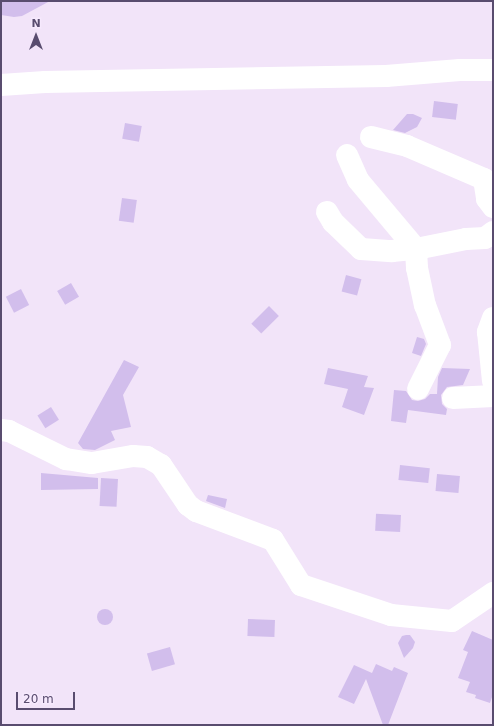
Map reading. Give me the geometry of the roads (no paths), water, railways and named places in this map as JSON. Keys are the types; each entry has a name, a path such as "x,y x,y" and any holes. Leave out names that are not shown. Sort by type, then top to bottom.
{"street":[{"path":"1,85 45,82 386,76 460,70 493,70"},
{"path":"371,137 407,146 489,172 487,199 493,207"},
{"path":"347,155 358,180 416,249 417,268 425,305 440,345 418,389"},
{"path":"327,212 333,222 360,249 392,251 416,249 466,239 485,238 493,232"},
{"path":"493,318 488,332 493,381"},
{"path":"453,398 493,396"},
{"path":"4,426 66,459 92,463 133,456 147,457 160,465 188,505 196,511 273,540 301,585 391,615 452,621 493,593"}]}
